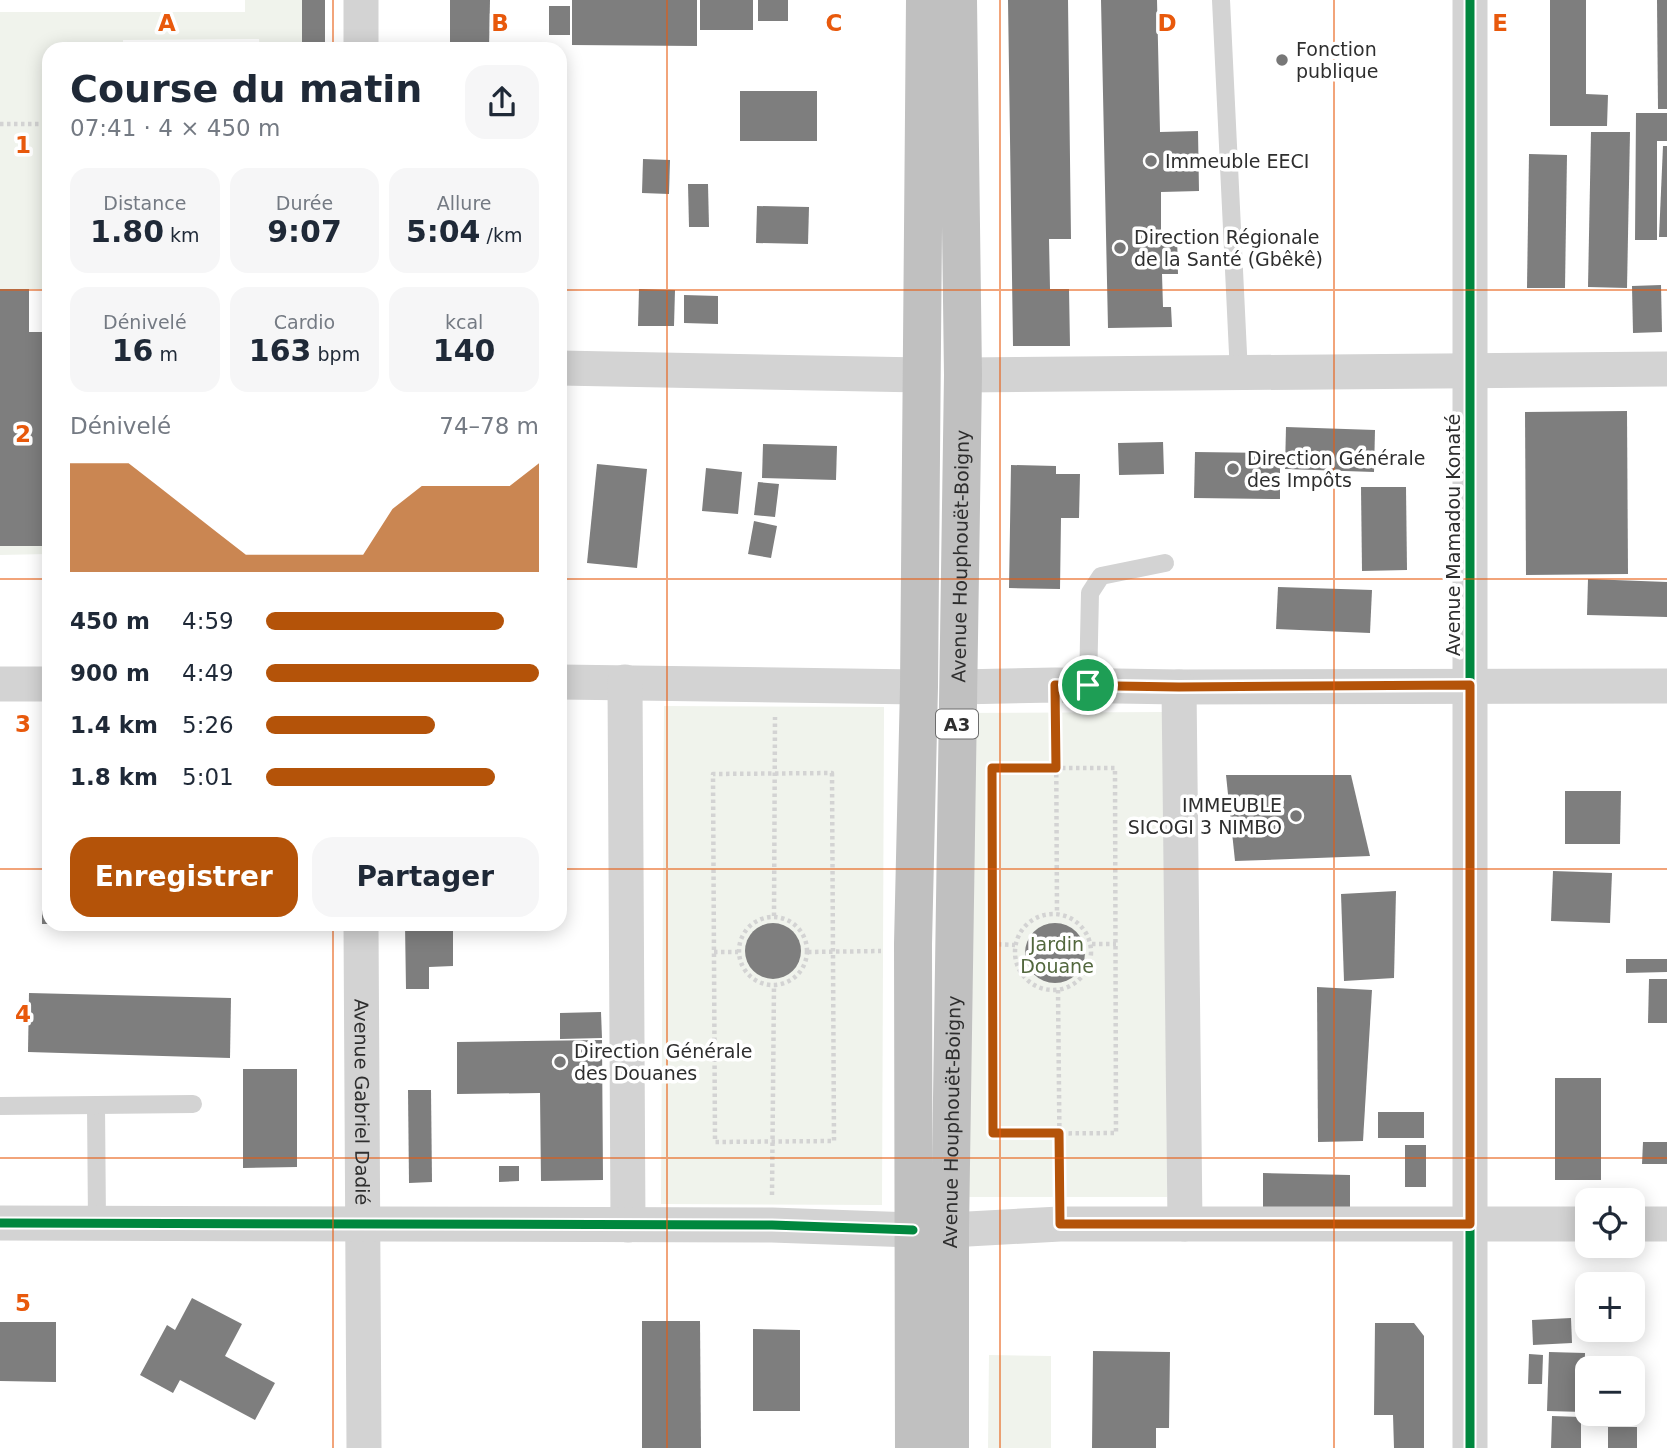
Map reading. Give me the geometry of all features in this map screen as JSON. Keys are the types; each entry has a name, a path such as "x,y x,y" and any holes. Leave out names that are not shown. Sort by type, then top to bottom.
{"highway":[{"name":"Avenue Houphouët-Boigny","path":"925,0 919,687 913,952 931,1230 950,1448"},
{"name":"Avenue Houphouët-Boigny","path":"914,1448 931,1230 958,687 962,374 958,0"}],"street":[{"path":"361,0 361,42"},
{"name":"Avenue Mamadou Konaté","path":"1470,0 1470,1448"},
{"path":"567,368 922,374"},
{"path":"962,374 1667,369"},
{"path":"625,681 628,1225"},
{"path":"567,682 919,687"},
{"path":"0,684 42,684"},
{"path":"958,687 1667,685"},
{"path":"1179,687 1185,1224"},
{"name":"Avenue Gabriel Dadié","path":"361,931 364,1448"},
{"path":"0,1223 772,1225 931,1230 1060,1224 1575,1224"},
{"path":"1645,1224 1667,1224"}],"lane":[{"path":"1221,0 1239,373"},
{"path":"1071,685 1090,593 1101,576 1165,563"},
{"path":"0,1106 193,1104"},
{"path":"96,1105 97,1224"}],"path":[{"path":"0,124 42,124"},
{"path":"774,916 775,685"},
{"path":"1057,913 1056,768 1071,685"},
{"path":"992,768 1056,768 1115,768 1116,1133 993,1133 992,768"},
{"path":"832,773 833,952 834,1141 715,1142 713,774 832,773"},
{"path":"1057,913 1073,918 1085,929 1092,944 1092,960 1085,975 1073,985 1058,990 1044,989 1031,982 1021,973 1015,959 1015,945 1023,927 1038,916 1057,913"},
{"path":"774,916 797,926 805,938 808,952 803,969 789,981 774,986 749,976 741,965 738,952 742,935 755,922 774,916"},
{"path":"1092,944 1116,944"},
{"path":"714,952 738,952"},
{"path":"808,952 913,952"},
{"path":"772,1225 774,986"},
{"path":"1058,990 1060,1224"}],"green space":[{"path":"245,0 302,0 302,42 259,42 259,39 42,42 42,289 0,289 0,12 245,12"},
{"path":"0,546 42,546 42,554 0,555"},
{"path":"664,706 884,707 882,1205 661,1204"},
{"name":"Jardin Douane","path":"1165,712 1167,1197 949,1197 947,713"},
{"path":"989,1355 1051,1356 1051,1448 988,1448"}],"building":[{"path":"302,0 325,0 325,42 302,42"},
{"path":"450,0 490,0 489,42 450,42"},
{"path":"572,0 697,0 697,46 572,45"},
{"path":"700,0 753,0 753,30 700,30"},
{"path":"758,0 788,0 788,21 758,21"},
{"path":"1008,0 1068,0 1071,239 1049,239 1050,289 1069,289 1070,346 1013,346"},
{"name":"Immeuble EECI","path":"1101,0 1157,0 1160,132 1198,131 1199,191 1161,192 1161,235 1177,235 1178,274 1162,274 1163,307 1171,307 1172,327 1108,328"},
{"path":"1550,0 1586,0 1586,94 1608,95 1607,126 1550,126"},
{"path":"1657,0 1667,0 1667,109 1658,109"},
{"path":"549,6 570,6 570,35 549,35"},
{"path":"740,91 817,91 817,141 740,141"},
{"path":"1636,113 1667,113 1667,141 1657,141 1657,240 1635,240"},
{"path":"1591,132 1630,132 1627,288 1588,287"},
{"path":"1663,146 1667,146 1667,237 1659,237"},
{"path":"1529,154 1567,155 1565,288 1527,288"},
{"path":"643,159 670,160 669,194 642,193"},
{"path":"688,184 708,184 709,227 689,227"},
{"path":"757,206 809,207 808,244 756,243"},
{"path":"1661,285 1662,332 1633,333 1632,286"},
{"path":"0,289 29,289 29,332 42,332 42,546 0,546"},
{"path":"639,289 675,290 674,326 638,326"},
{"path":"684,295 718,296 718,324 684,323"},
{"path":"1627,411 1628,574 1526,575 1525,412"},
{"path":"1286,427 1375,430 1374,472 1285,469"},
{"path":"1163,442 1164,474 1119,475 1118,443"},
{"path":"763,444 837,446 836,480 762,478"},
{"path":"1195,452 1280,453 1280,499 1194,498"},
{"path":"597,464 647,469 637,568 587,563"},
{"path":"1011,465 1056,466 1056,474 1080,474 1079,518 1061,518 1060,589 1009,588"},
{"path":"706,468 742,472 738,514 702,511"},
{"path":"758,482 779,484 775,517 754,515"},
{"path":"1361,487 1406,487 1407,570 1362,571"},
{"path":"754,521 777,526 771,558 748,554"},
{"path":"1588,579 1667,582 1667,617 1587,615"},
{"path":"1278,587 1372,590 1370,633 1276,629"},
{"name":"IMMEUBLE SICOGI 3 NIMBO","path":"1226,775 1351,775 1370,856 1235,861"},
{"path":"1565,791 1621,791 1620,844 1565,844"},
{"path":"1553,871 1612,873 1610,923 1551,921"},
{"path":"1396,891 1394,978 1344,981 1341,894"},
{"path":"773,923 784,925 793,931 799,940 799,962 793,971 784,977 773,979 762,977 753,971 747,962 745,951 747,940 753,931 762,925"},
{"path":"1055,923 1076,932 1085,953 1076,974 1055,983 1034,974 1025,953 1034,932"},
{"path":"405,931 453,931 453,966 429,967 429,989 406,989"},
{"path":"1626,959 1667,959 1667,972 1626,973"},
{"path":"1649,979 1667,979 1667,1023 1648,1023"},
{"path":"1317,987 1372,990 1363,1141 1318,1142"},
{"path":"29,993 231,998 230,1058 28,1052"},
{"path":"601,1012 602,1038 560,1039 560,1013"},
{"path":"602,1040 603,1180 541,1181 540,1093 457,1094 457,1042"},
{"path":"243,1069 297,1069 297,1167 243,1168"},
{"path":"1555,1078 1601,1078 1601,1180 1555,1180"},
{"path":"408,1090 431,1090 432,1182 409,1183"},
{"path":"1378,1112 1424,1112 1424,1138 1378,1138"},
{"path":"1643,1142 1667,1142 1667,1164 1642,1164"},
{"path":"1405,1145 1426,1145 1426,1187 1405,1187"},
{"path":"499,1166 519,1166 519,1181 499,1182"},
{"path":"1263,1173 1350,1175 1350,1218 1263,1215"},
{"path":"192,1298 242,1324 225,1356 275,1383 255,1420 180,1380 173,1393 140,1375 167,1325 175,1330"},
{"path":"1571,1318 1572,1343 1533,1345 1532,1320"},
{"path":"642,1321 700,1321 701,1448 642,1448"},
{"path":"0,1322 56,1322 56,1382 0,1381"},
{"path":"1375,1323 1414,1323 1424,1336 1424,1448 1394,1448 1393,1415 1374,1415"},
{"path":"753,1329 800,1330 800,1411 753,1411"},
{"path":"1093,1351 1170,1352 1169,1428 1156,1428 1156,1448 1092,1448"},
{"path":"1549,1352 1585,1353 1585,1356 1575,1356 1575,1412 1547,1411"},
{"path":"1529,1354 1543,1355 1542,1384 1528,1384"},
{"path":"1552,1416 1575,1417 1575,1426 1581,1426 1581,1448 1551,1448"},
{"path":"1608,1427 1637,1427 1637,1448 1608,1448"}],"cycle path":[{"path":"1470,0 1470,1448"},
{"path":"0,1223 772,1225 913,1230"}],"place":[{"name":"Fonction publique","path":"1282,60"},
{"name":"Immeuble EECI","path":"1151,161"},
{"name":"Direction Régionale de la Santé (Gbêkê)","path":"1120,248"},
{"name":"Direction Générale des Impôts","path":"1233,469"},
{"name":"IMMEUBLE SICOGI 3 NIMBO","path":"1296,816"},
{"name":"Direction Générale des Douanes","path":"560,1062"}],"route":[{"path":"1055,685 1088,685 1470,685 1470,1224 1060,1224 1059,1133 993,1133 992,768 1056,768 1055,685"}]}
